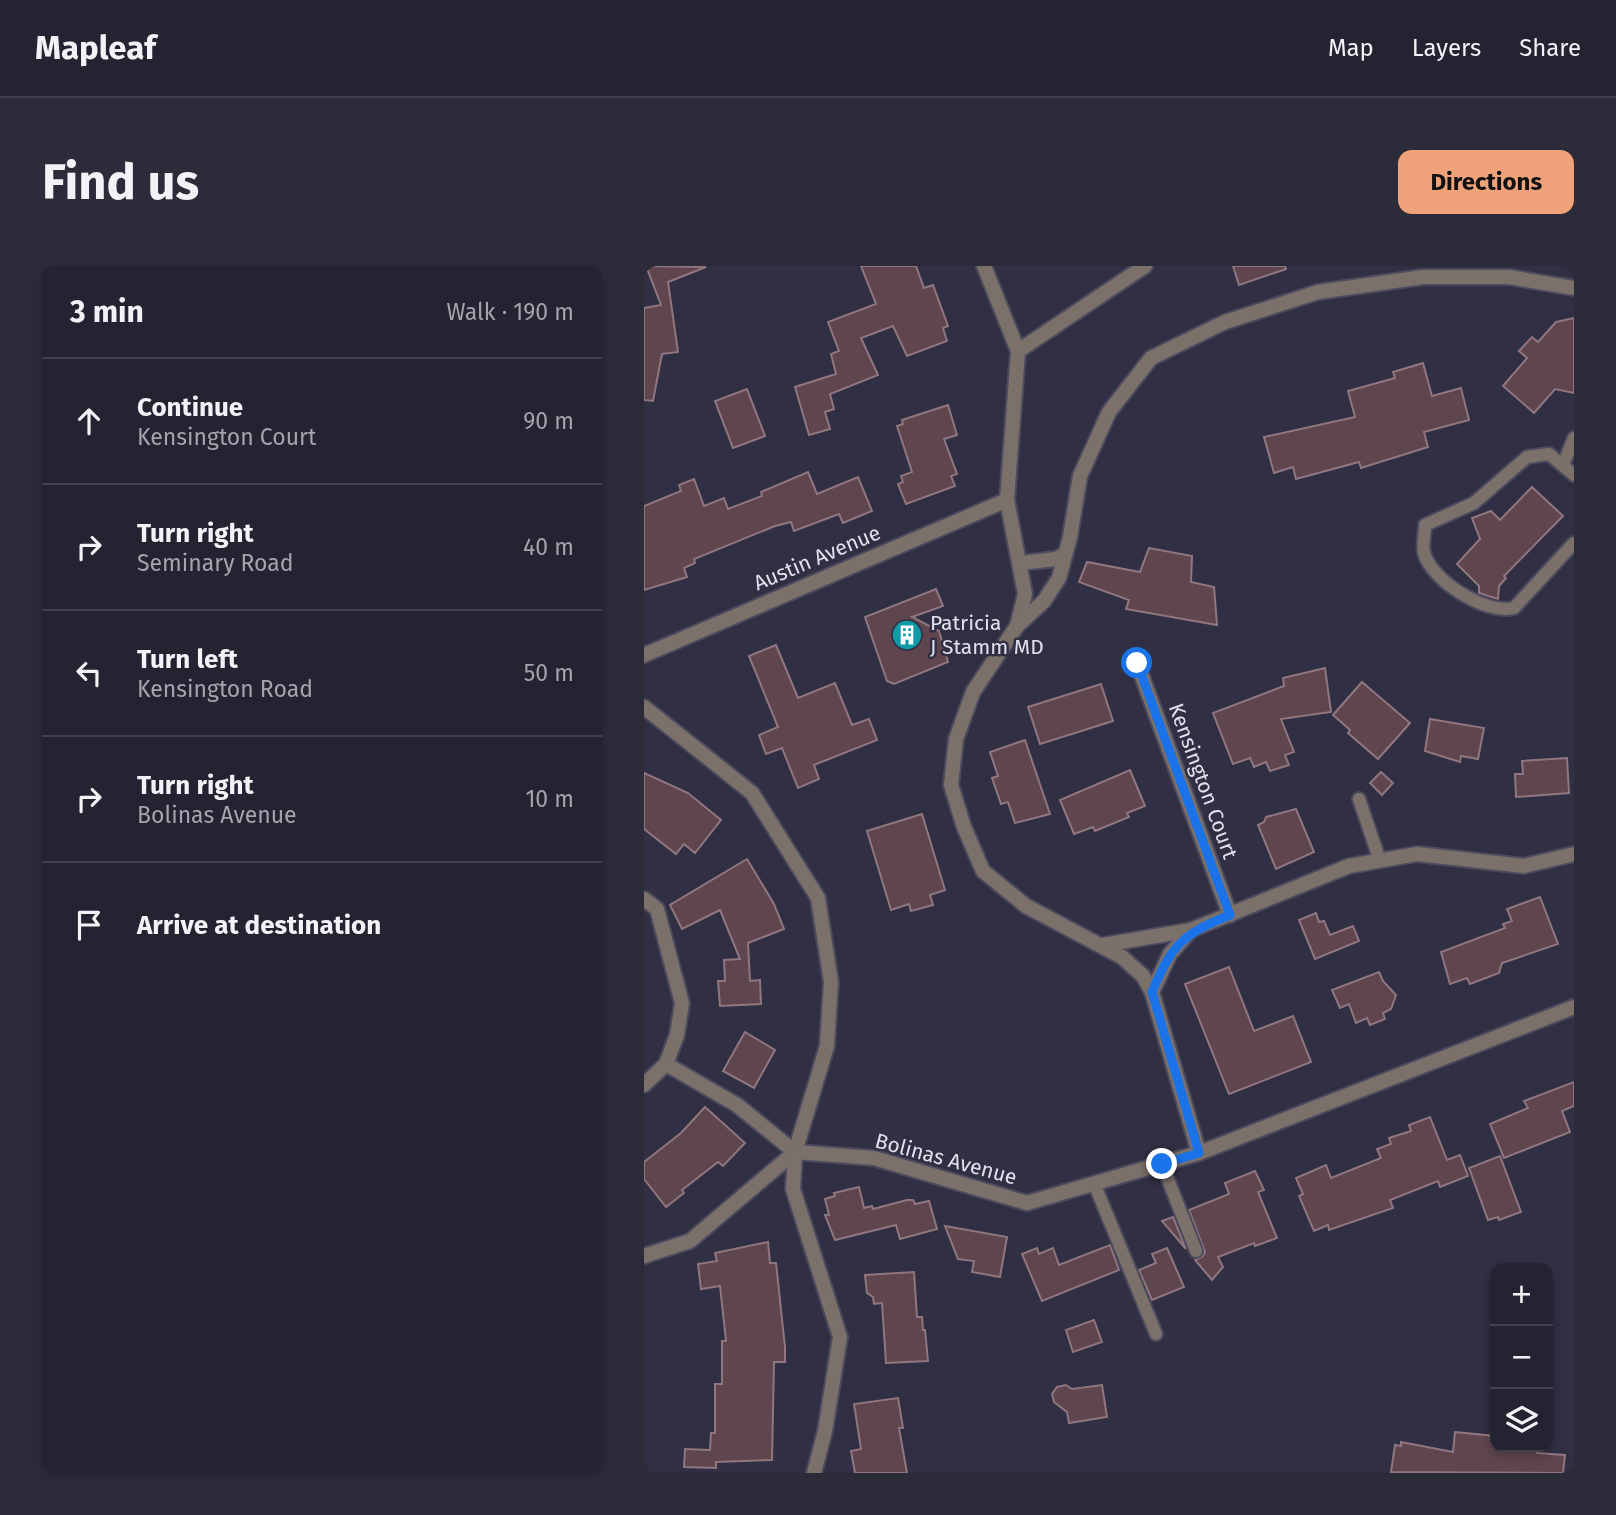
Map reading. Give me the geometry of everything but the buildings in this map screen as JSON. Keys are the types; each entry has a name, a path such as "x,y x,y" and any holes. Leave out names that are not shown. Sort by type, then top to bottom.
{"street":[{"path":"984,266 1018,351 1007,500 1025,594 1017,626"},
{"path":"1018,351 1145,266"},
{"path":"1199,1153 1152,992 1133,966 1104,945 1026,906 983,871 964,827 951,785 956,739 973,692 1017,626 1052,592 1065,554 1080,476 1109,412 1151,358 1225,322 1318,292 1423,277 1509,277 1574,288"},
{"name":"Austin Avenue","path":"644,655 1007,500"},
{"path":"1021,563 1056,559 1065,554"},
{"name":"Kensington Court","path":"1137,663 1230,915"},
{"path":"644,706 752,793 818,898 831,982 827,1046 795,1152 793,1189 840,1337 825,1431 814,1473"},
{"path":"1104,945 1191,930 1349,866 1417,854 1524,866 1574,854"},
{"path":"644,899 657,909 682,1003 677,1035 666,1064 644,1085"},
{"path":"1152,992 1170,954 1191,930"},
{"name":"Bolinas Avenue","path":"795,1152 874,1158 1027,1203 1199,1153 1574,1007"},
{"path":"666,1064 737,1105 795,1152"},
{"path":"644,1256 690,1241 795,1152"}],"lane":[{"path":"1563,465 1574,438"},
{"path":"1574,475 1549,454 1527,457 1474,503 1425,525 1424,554 1435,569 1469,600 1500,612 1514,608 1574,543"},
{"path":"1359,799 1380,860"},
{"path":"1162,1164 1196,1251"},
{"path":"1094,1184 1156,1334"}],"place":[{"name":"Patricia J Stamm MD","path":"907,635"}],"route":[{"path":"1137,663 1230,915 1191,930 1170,954 1152,992 1199,1153 1162,1164"}]}
